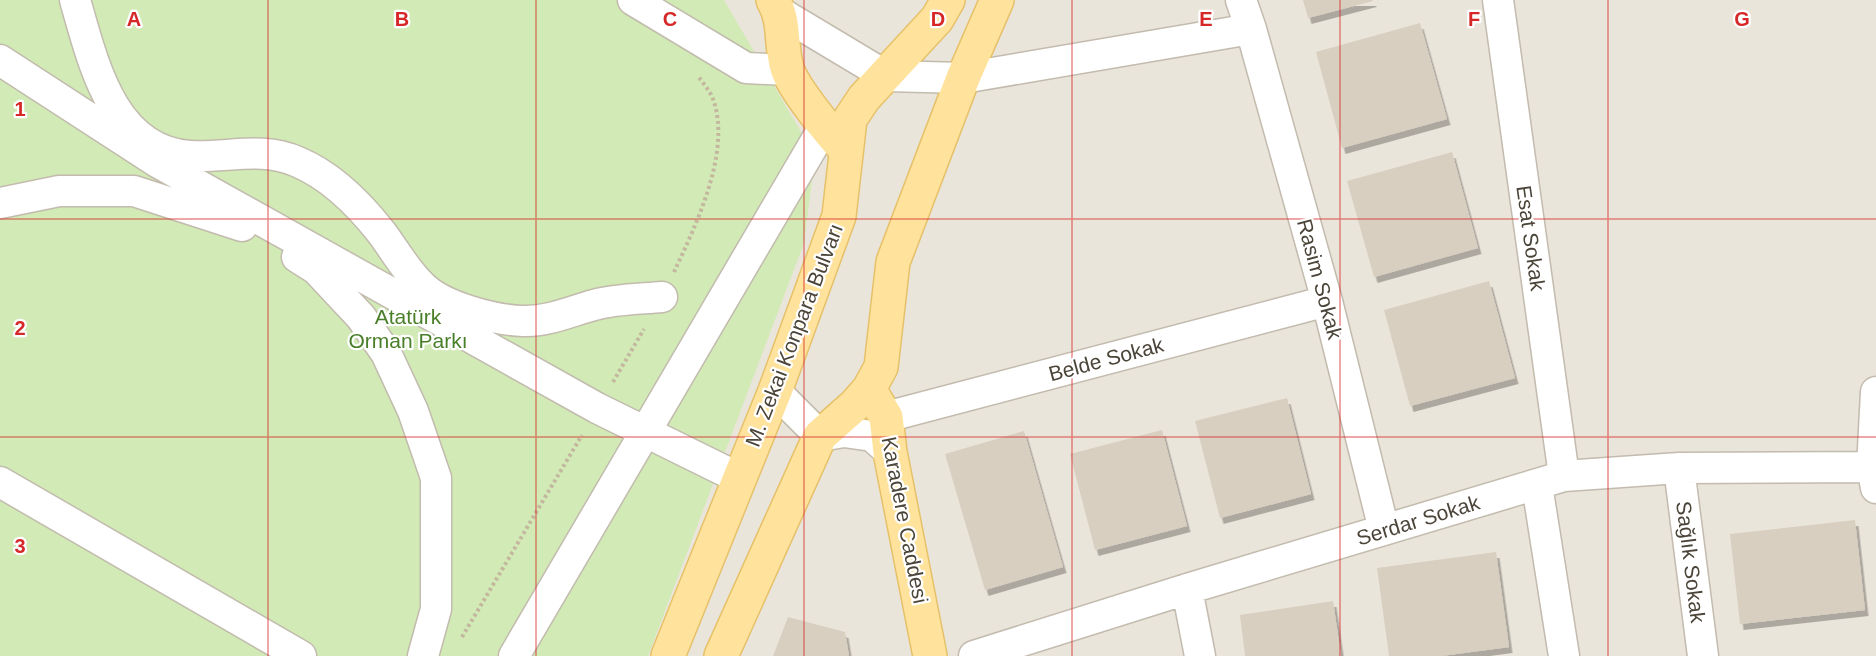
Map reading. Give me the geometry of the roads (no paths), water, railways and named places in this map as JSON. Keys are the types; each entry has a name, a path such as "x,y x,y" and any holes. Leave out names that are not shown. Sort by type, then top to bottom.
{"main road":[{"name":"M. Zekai Konpara Bulvarı","path":"668,656 775,391 839,216 834,138 864,98 938,20 948,0"},
{"path":"721,656 820,436 855,405 869,389 881,367 893,262 963,78 997,0"},
{"path":"777,7 787,70 834,138"},
{"name":"Karadere Caddesi","path":"869,389 886,417 890,452 930,656"}],"street":[{"path":"75,0 105,92 128,127 156,149 190,156 264,152 298,162 326,178 357,203 423,288 454,305 489,318 526,321 563,315 595,304 662,297"},
{"path":"633,0 746,68 787,70"},
{"name":"Rasim Sokak","path":"1241,0 1251,28 1327,301 1384,530"},
{"name":"Esat Sokak","path":"1498,0 1551,480 1564,656"},
{"path":"777,7 886,76 963,78 1251,28"},
{"path":"0,60 157,162 597,408 739,478"},
{"path":"514,656 646,432 834,138"},
{"path":"0,203 59,191 134,191 188,206 253,229 316,269 361,316 386,353 413,411 436,478 436,609 423,656"},
{"name":"Belde Sokak","path":"886,417 1327,301"},
{"path":"775,391 820,436 844,432 872,436 890,452"},
{"path":"1875,474 1876,392"},
{"name":"Serdar Sokak","path":"974,656 1187,589 1551,480 1679,468 1875,474"},
{"name":"Sağlık Sokak","path":"1679,468 1703,656"},
{"path":"0,482 301,656"},
{"path":"1187,589 1200,656"}],"park label":[{"name":"Atatürk Orman Parkı","path":"408,328"}]}
